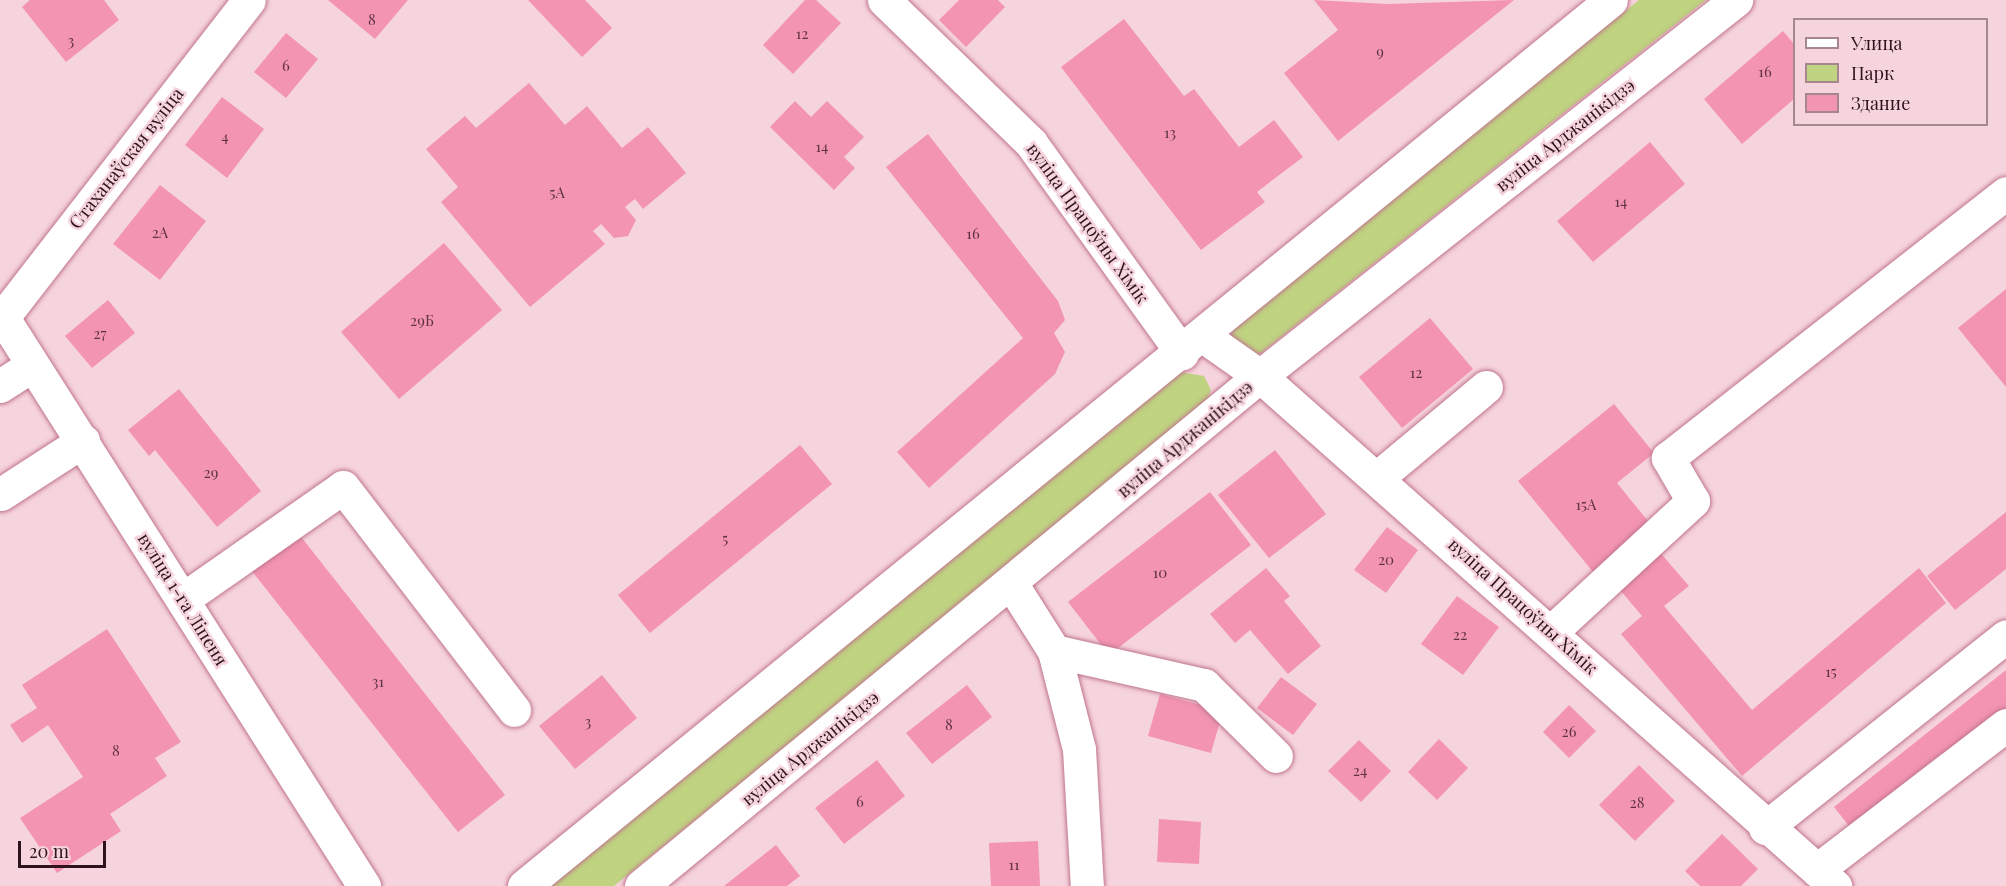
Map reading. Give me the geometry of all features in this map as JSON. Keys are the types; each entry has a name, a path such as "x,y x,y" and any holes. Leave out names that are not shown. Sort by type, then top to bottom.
{"main road":[{"name":"Стаханаўская вуліца","path":"1,315 249,0"},
{"name":"вуліца Працоўны Хімік","path":"884,0 1031,143 1192,345 1260,376 1552,631 1765,828 1826,878"},
{"path":"524,886 1192,345 1611,0"},
{"name":"вуліца Арджанікідзэ","path":"641,886 1260,376 1736,0"},
{"path":"1552,631 1693,501 1668,458 2006,193"},
{"name":"вуліца 1-га Ліпеня","path":"1,315 364,886"},
{"path":"0,386 32,365"},
{"path":"1377,478 1486,387"},
{"path":"1,494 83,441"},
{"path":"183,599 343,487 514,710"},
{"path":"1011,583 1054,651 1079,749 1087,886"},
{"path":"1765,828 2006,636"},
{"path":"1054,651 1204,685 1276,756"},
{"path":"1826,878 2006,725"}],"green space":[{"path":"1639,0 1706,0 1261,353 1248,356 1230,339 1233,326"},
{"path":"1180,372 1204,376 1211,390 1206,405 614,886 550,886"}],"building":[{"path":"30,0 104,0 119,20 66,62 22,7"},
{"path":"328,0 408,0 375,39"},
{"path":"528,0 585,0 612,28 582,57"},
{"path":"805,0 816,0 841,23 793,74 763,45"},
{"path":"959,0 998,0 1005,7 966,47 939,20"},
{"path":"1314,0 1388,4 1514,0 1338,141 1284,73 1338,30"},
{"path":"1124,19 1184,96 1194,89 1239,147 1274,120 1303,157 1257,192 1265,202 1201,250 1061,67"},
{"path":"1783,31 1793,43 1793,100 1742,144 1704,99"},
{"path":"286,33 318,59 286,98 254,72"},
{"path":"529,83 565,125 587,106 622,148 648,127 686,173 643,209 635,199 625,207 636,220 628,236 614,238 601,224 593,231 605,244 530,307 441,202 458,187 426,149 465,116 476,128"},
{"path":"222,97 264,129 227,178 185,145"},
{"path":"795,101 811,117 827,101 864,137 844,157 855,168 834,190 770,127"},
{"path":"928,134 1058,301 1065,320 1054,333 1065,352 1055,374 929,488 897,452 1023,338 886,167"},
{"path":"1650,142 1685,184 1593,262 1557,221"},
{"path":"160,185 206,221 160,280 113,244"},
{"path":"444,243 502,310 399,399 341,332"},
{"path":"2006,289 2006,387 1958,328"},
{"path":"108,300 135,333 92,368 65,336"},
{"path":"1430,318 1473,369 1402,428 1359,377"},
{"path":"179,389 261,491 217,527 155,450 149,456 128,430"},
{"path":"1614,404 1654,453 1617,483 1652,526 1594,573 1518,481"},
{"path":"800,445 832,484 650,633 618,595"},
{"path":"1275,450 1326,514 1269,558 1218,495"},
{"path":"1210,492 1251,545 1109,655 1068,602"},
{"path":"2006,512 2006,569 1955,610 1927,576"},
{"path":"1387,527 1418,550 1386,593 1354,570"},
{"path":"298,533 505,795 458,832 251,570"},
{"path":"1657,549 1689,586 1664,606 1752,710 1919,568 1946,603 1742,776 1621,634 1642,616 1615,584"},
{"path":"1266,568 1290,596 1284,601 1321,646 1288,674 1250,630 1235,643 1210,614"},
{"path":"1457,596 1499,627 1463,675 1421,644"},
{"path":"107,629 181,742 155,758 167,776 110,814 121,831 57,873 20,818 83,777 48,725 22,743 10,725 37,708 22,685"},
{"path":"2006,670 2006,713 1948,759 1942,753 1849,826 1834,807"},
{"path":"602,675 637,718 575,769 539,726"},
{"path":"1281,677 1317,704 1293,735 1257,708"},
{"path":"967,685 992,717 932,764 906,733"},
{"path":"1160,694 1223,711 1211,753 1148,736"},
{"path":"1569,705 1596,731 1569,758 1543,732"},
{"path":"1439,739 1468,768 1437,800 1408,772"},
{"path":"1359,740 1391,771 1361,802 1328,771"},
{"path":"877,760 905,796 844,844 815,808"},
{"path":"1639,765 1675,801 1635,841 1599,805"},
{"path":"1159,819 1201,822 1199,864 1157,862"},
{"path":"1722,834 1758,869 1741,886 1700,886 1685,871"},
{"path":"1038,841 1040,886 991,886 989,843"},
{"path":"776,845 800,876 787,886 724,886"}]}
